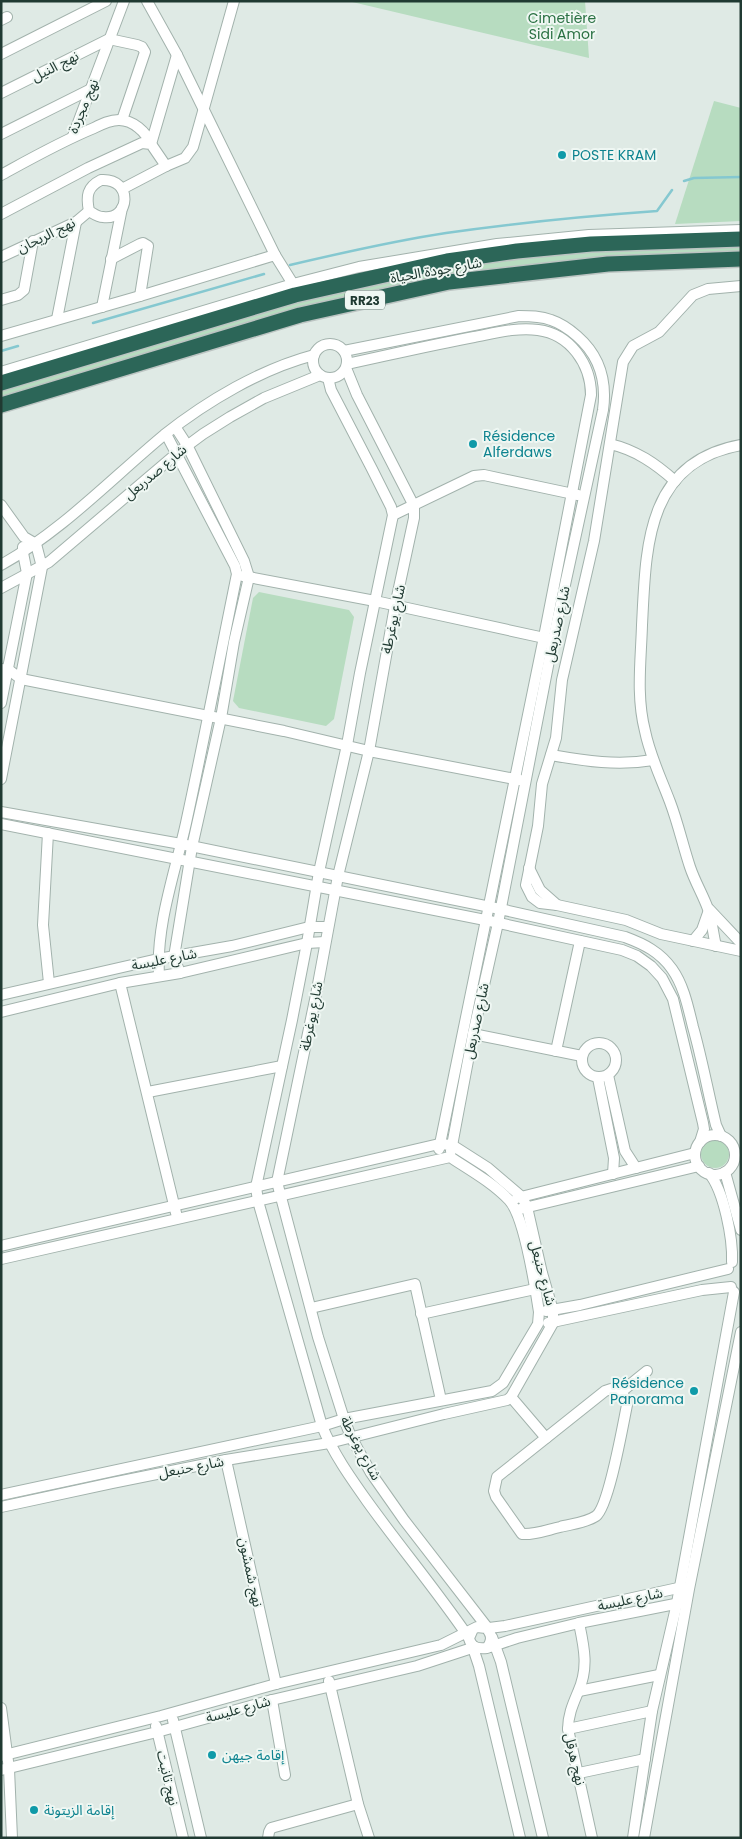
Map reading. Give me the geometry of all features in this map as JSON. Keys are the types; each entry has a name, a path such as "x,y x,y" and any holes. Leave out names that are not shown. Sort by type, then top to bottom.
{"highway":[{"name":"شارع جودة الحياة","path":"1,383 295,295 447,262 517,251 590,244 741,239"},
{"name":"شارع جودة الحياة","path":"1,405 300,315 449,282 608,264 741,259"}],"street":[{"path":"1,54 106,1"},
{"name":"نهج مجردة","path":"1,175 73,136 124,1"},
{"path":"146,1 177,55 275,255 293,284"},
{"path":"122,189 184,158 191,151 234,1"},
{"path":"109,39 137,45 142,47 145,52 122,120"},
{"name":"نهج النيل","path":"1,93 109,39"},
{"path":"151,144 177,55"},
{"path":"1,134 91,89"},
{"path":"73,136 112,120 122,120 147,134 151,144 166,166"},
{"path":"1,214 88,168 142,143 151,144"},
{"path":"88,168 96,182"},
{"path":"102,307 111,258 122,208 124,195 122,189 116,183 109,180 100,180 88,190 86,198 89,210 98,216 112,217 118,214 122,208"},
{"name":"نهج الريحان","path":"1,257 76,222 89,210"},
{"path":"57,319 76,222"},
{"path":"1,372 293,284 359,267 497,244 588,235 741,230"},
{"path":"1,300 18,295 24,290 33,241"},
{"path":"111,258 140,244 144,243 148,246 140,296"},
{"path":"2,333 102,307 275,255"},
{"path":"741,286 708,289 693,295 658,332 638,342 628,351 623,362 591,555 561,685 557,727 542,784 538,826 526,885 532,898 545,905 557,905 626,920 660,934 741,951"},
{"name":"شارع صدربعل","path":"344,351 519,316 551,320 563,325 586,343 595,356 604,384 603,410 584,496 514,778 439,1144 445,1158"},
{"name":"شارع صدربعل","path":"346,366 507,330 525,328 554,334 573,349 584,362 591,386 526,781 498,923 473,1034 452,1145 445,1158"},
{"path":"414,506 357,395 346,366 344,351 338,346 327,344 318,348 314,355 313,365 324,376 391,507 393,515 414,506 474,476 484,475 584,496"},
{"name":"شارع صدربعل","path":"1,565 36,544 166,434 223,395 292,361 314,355"},
{"path":"324,376 340,374 346,366"},
{"name":"شارع صدربعل","path":"1,588 42,566 187,445 230,416 264,398 324,376"},
{"path":"176,428 187,445 244,561 249,577 234,642 221,718 192,847 174,956 180,973"},
{"path":"159,976 158,959 164,918 237,574 227,549 166,434"},
{"path":"610,444 624,447 641,455 658,466 675,481"},
{"path":"717,946 708,909 694,878 672,806 653,760 644,729 640,699 646,561 655,517 675,481 693,465 706,457 721,450 741,445"},
{"path":"1,505 24,537 36,544 42,566 1,779"},
{"name":"شارع يوغرطة","path":"414,506 412,531 395,606 369,751 338,876 277,1182 311,1308 351,1437 372,1473 404,1520 479,1616 489,1636 501,1662 543,1838"},
{"name":"شارع يوغرطة","path":"393,515 360,673 348,745 318,872 307,943 256,1187 258,1201 322,1426 329,1443 350,1477 394,1539 471,1640 479,1666 520,1838"},
{"path":"1,703 5,670 27,573 22,553 24,537"},
{"path":"237,574 375,601 549,639"},
{"path":"5,670 21,679 221,718 369,751 526,781"},
{"path":"551,755 593,762 614,763 653,760"},
{"path":"1,812 181,844 500,909 625,937 643,943 661,957 672,970 683,991 696,1036 716,1125 721,1136"},
{"path":"1,824 486,920 622,950 637,956 651,966 662,978 673,999 704,1129 695,1153 699,1166 709,1173 718,1186 723,1205 733,1249 734,1263 728,1281 735,1291 676,1603 652,1711 633,1838"},
{"path":"48,833 43,926 49,983"},
{"path":"693,941 706,924 708,909"},
{"path":"708,909 741,943"},
{"path":"717,946 722,937 724,926"},
{"name":"شارع عليسة","path":"1,995 158,959 232,946 309,927 328,927"},
{"path":"556,1051 580,941"},
{"name":"شارع عليسة","path":"1,1012 120,983 180,973 307,943 325,942"},
{"path":"120,983 148,1092 177,1219"},
{"path":"473,1034 582,1056"},
{"path":"601,1043 608,1046 615,1055 615,1067 603,1076 587,1074 583,1067 582,1056 590,1045 601,1043"},
{"path":"148,1092 282,1066"},
{"path":"603,1076 625,1151 636,1168"},
{"path":"603,1076 614,1158 614,1174"},
{"path":"700,1142 710,1135 721,1136 736,1145 735,1154 738,1156 730,1168 725,1172 709,1173"},
{"name":"شارع حنبعل","path":"1,1246 439,1144 452,1145 488,1168 522,1197 527,1207 553,1311 553,1323 511,1397 506,1400 329,1443 226,1460 1,1507"},
{"path":"510,1201 695,1153"},
{"path":"1,1260 445,1158"},
{"name":"شارع حنبعل","path":"1,1494 322,1426 344,1419 492,1391 498,1388 503,1383 538,1324 539,1312 535,1289 516,1211 510,1201 486,1181 445,1158"},
{"path":"516,1211 699,1166"},
{"path":"725,1172 741,1230"},
{"path":"539,1312 553,1311 734,1263"},
{"path":"311,1308 415,1284 441,1400"},
{"path":"422,1314 535,1289"},
{"path":"538,1324 553,1323 702,1290 735,1291"},
{"path":"644,1838 689,1589 741,1332"},
{"path":"622,1392 647,1372"},
{"path":"610,1389 622,1392 627,1405 607,1496 600,1511 596,1516 586,1520 535,1533 522,1534 496,1497 494,1484 497,1477 502,1471 604,1391 610,1389"},
{"path":"511,1397 546,1438"},
{"name":"نهج شمشون","path":"226,1460 276,1684"},
{"name":"شارع عليسة","path":"489,1636 505,1626 678,1588 689,1589"},
{"name":"شارع عليسة","path":"489,1636 517,1638 579,1623 688,1602"},
{"path":"442,1645 454,1630 453,1614"},
{"path":"479,1616 505,1626"},
{"name":"نهج هرقل","path":"579,1623 586,1659 585,1670 568,1719 568,1729 592,1838"},
{"path":"471,1640 477,1627 489,1636"},
{"path":"471,1640 489,1636"},
{"path":"501,1662 508,1646 517,1638"},
{"name":"شارع عليسة","path":"4,1756 154,1718 276,1684 442,1645 471,1640"},
{"name":"شارع عليسة","path":"5,1769 157,1732 272,1700 454,1655 471,1640"},
{"path":"454,1655 466,1652 475,1657 479,1666"},
{"path":"327,1673 358,1804 369,1838"},
{"path":"579,1691 660,1675"},
{"path":"272,1700 285,1775"},
{"path":"1,1708 12,1838"},
{"path":"568,1729 652,1711"},
{"path":"172,1713 201,1838"},
{"name":"نهج تانيت","path":"154,1718 182,1838"},
{"path":"579,1773 644,1759"},
{"path":"268,1838 271,1828 358,1804"}],"green space":[{"name":"Cimetière Sidi Amor","path":"348,1 585,1 589,58"},
{"path":"714,101 741,108 741,221 675,224"},
{"path":"741,241 741,252 591,258 449,277 1,401 1,388 297,299 372,281 518,256"},
{"path":"259,592 349,610 354,617 334,719 326,726 239,708 233,701 253,598"},
{"path":"715,1140 725,1144 729,1154 725,1164 715,1168 705,1164 701,1154 705,1144"}],"waterway":[{"path":"684,181 694,178 741,177"},
{"path":"290,265 387,243 446,233 552,220 657,211 672,190"},
{"path":"93,323 264,274"},
{"path":"1,351 18,346"}],"place":[{"name":"POSTE KRAM","path":"562,155"},
{"name":"Résidence Alferdaws","path":"473,444"},
{"name":"Résidence Panorama","path":"694,1391"},
{"name":"إقامة جيهن","path":"212,1755"},
{"name":"إقامة الزيتونة","path":"34,1810"}]}
